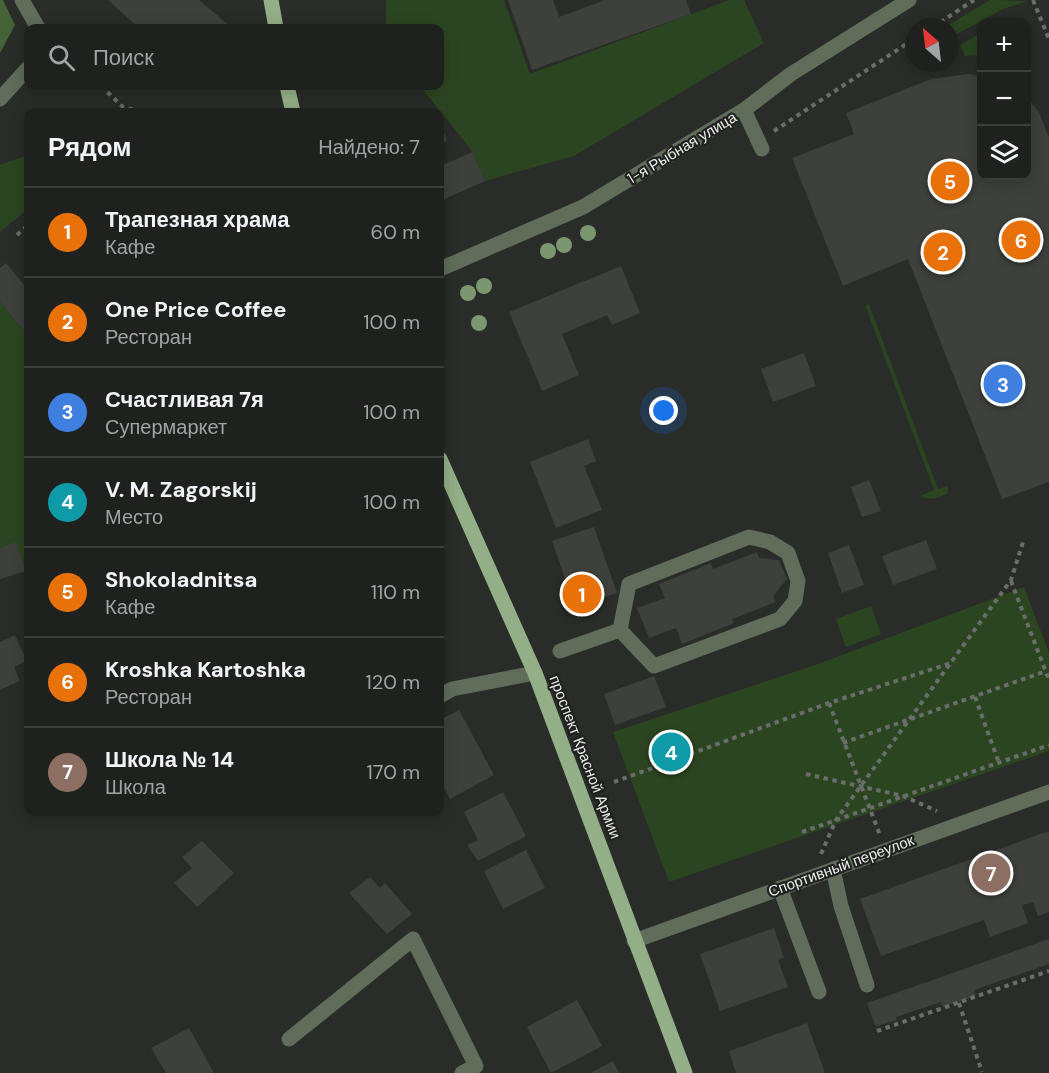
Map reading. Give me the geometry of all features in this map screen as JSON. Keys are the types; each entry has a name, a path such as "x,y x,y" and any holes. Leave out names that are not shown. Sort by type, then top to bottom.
{"main road":[{"path":"271,0 275,24"},
{"path":"288,90 292,108"},
{"name":"проспект Красной Армии","path":"444,468 535,673 685,1073"}],"street":[{"path":"22,0 36,24"},
{"name":"1-я Рыбная улица","path":"444,266 583,207 744,110 791,74 909,0"},
{"path":"0,99 24,72"},
{"path":"744,110 762,149"},
{"path":"749,537 770,542 788,554 798,580 795,601 780,619 654,666 620,630 629,584 749,537"},
{"path":"560,651 620,630"},
{"path":"444,694 452,689 535,673"},
{"name":"Спортивный переулок","path":"634,940 1049,792"},
{"path":"833,869 841,906 867,985"},
{"path":"780,888 819,992"},
{"path":"289,1039 412,939 476,1066 462,1073"}],"path":[{"path":"947,18 974,0"},
{"path":"1033,0 1049,39"},
{"path":"769,134 905,45"},
{"path":"105,90 123,106 130,108"},
{"path":"17,235 24,229"},
{"path":"811,877 836,820 1011,580 1023,542"},
{"path":"1011,580 1049,680"},
{"path":"614,782 829,703 952,663"},
{"path":"843,743 910,717 975,697 1046,671"},
{"path":"975,697 999,763"},
{"path":"829,703 885,850"},
{"path":"802,832 1049,745"},
{"path":"806,774 903,796 963,823"},
{"path":"877,1031 1049,971"},
{"path":"959,1003 982,1071"}],"shaded area":[{"path":"0,0 3,0 15,25 0,53"},
{"path":"386,0 504,0 530,74 729,0 744,0 764,43 574,156 485,181 473,152 444,116 444,108 438,108 423,90 444,90 444,24 386,24"},
{"path":"990,0 1028,1 1003,9 987,18 977,18 977,23 959,33 959,19"},
{"path":"977,35 977,55 965,56 960,45"},
{"path":"24,156 24,212 0,232 0,165"},
{"path":"0,302 24,331 24,565 16,543 0,548"},
{"path":"869,304 938,489 948,486 948,493 941,496 931,499 920,496 934,490 865,305"},
{"path":"1024,587 1049,653 1049,751 669,882 613,732 818,664"},
{"path":"871,606 881,634 846,647 836,619"}],"building":[{"path":"108,0 199,0 227,24 135,24"},
{"path":"508,0 553,0 559,17 605,0 686,0 691,14 532,70"},
{"path":"968,74 977,75 977,180 1031,180 1031,102 1039,112 1049,138 1049,482 1002,499 908,259 843,286 792,158 854,134 846,113 931,79"},
{"path":"473,152 485,181 444,199 444,164"},
{"path":"6,263 24,285 24,331 0,302 0,268"},
{"path":"621,266 640,313 612,325 607,315 562,334 579,375 542,391 509,312"},
{"path":"804,353 816,386 773,402 761,369"},
{"path":"588,439 596,461 584,466 602,510 556,528 530,462"},
{"path":"869,480 881,511 862,517 851,487"},
{"path":"594,527 617,593 575,607 552,541"},
{"path":"926,540 937,569 893,585 882,556"},
{"path":"16,542 24,572 0,579 0,548"},
{"path":"849,545 864,585 842,593 828,553"},
{"path":"757,552 759,558 779,560 787,579 773,596 776,602 732,619 734,623 682,644 676,628 649,638 637,608 665,598 659,584 711,563 713,569"},
{"path":"15,635 24,654 24,662 14,667 20,681 0,690 0,642"},
{"path":"654,676 666,707 615,725 604,694"},
{"path":"459,710 494,775 450,799 444,788 444,718"},
{"path":"503,792 526,836 478,861 467,845 478,840 464,812"},
{"path":"1049,831 1049,912 1038,916 1033,902 1022,905 1028,923 990,937 984,920 881,956 860,899"},
{"path":"202,841 234,873 197,907 174,883 192,868 182,857"},
{"path":"526,850 545,888 503,909 484,871"},
{"path":"370,877 380,888 385,883 412,914 387,934 349,893"},
{"path":"774,928 784,958 778,960 788,987 720,1011 700,954"},
{"path":"1049,939 1049,964 974,990 976,996 943,1007 941,1002 896,1017 897,1020 875,1025 867,1003"},
{"path":"577,1000 602,1046 551,1073 527,1027"},
{"path":"807,1023 825,1073 736,1073 729,1051"},
{"path":"189,1028 214,1073 166,1073 151,1048"},
{"path":"613,1061 619,1073 590,1073"}],"place":[{"name":"Shokoladnitsa","path":"950,181"},
{"name":"Kroshka Kartoshka","path":"1021,240"},
{"name":"One Price Coffee","path":"943,252"},
{"name":"Счастливая 7я","path":"1003,384"},
{"name":"Трапезная храма","path":"582,594"},
{"name":"V. M. Zagorskij","path":"671,752"},
{"name":"Школа № 14","path":"991,873"}]}
